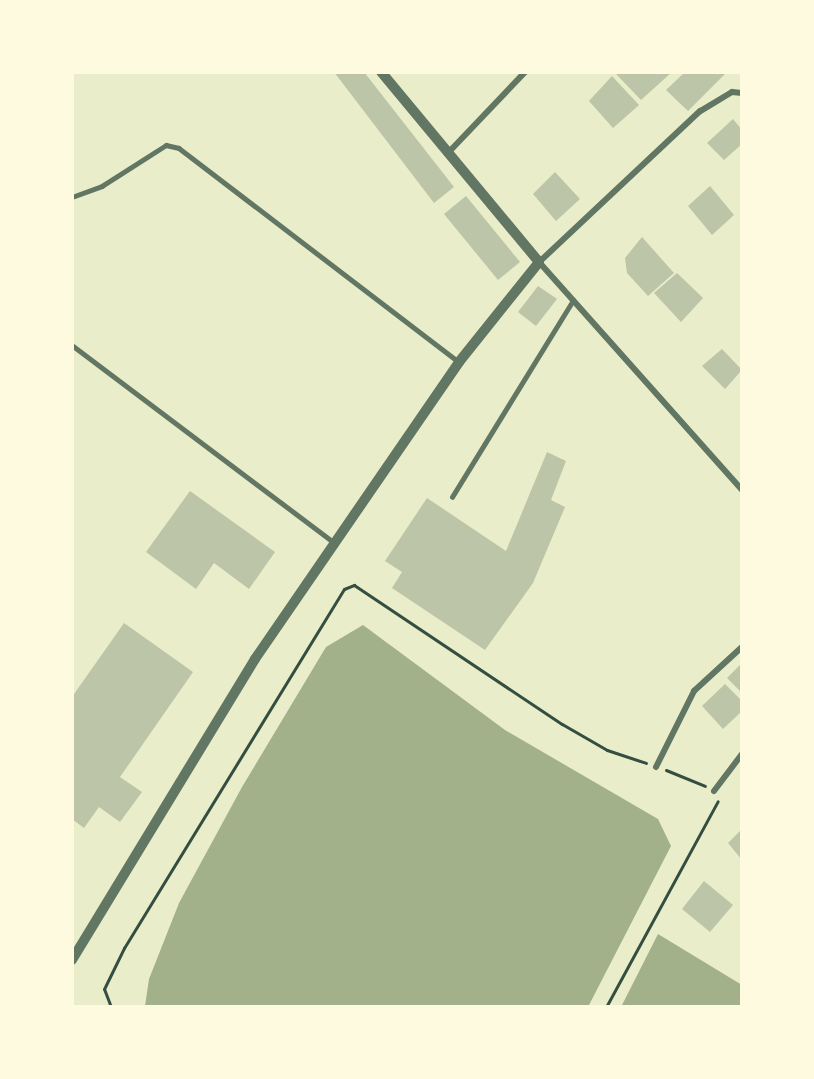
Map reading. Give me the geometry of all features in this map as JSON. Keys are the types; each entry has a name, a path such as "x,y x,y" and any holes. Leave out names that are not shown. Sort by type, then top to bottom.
{"street":[{"path":"381,72 539,262 742,490"},
{"path":"447,154 525,72"},
{"path":"72,960 255,659 459,362 539,262 700,111 732,92 742,93"},
{"path":"656,766 694,691 742,647"},
{"path":"714,791 742,754"}],"lane":[{"path":"72,197 102,186 166,145 178,148 459,362"},
{"path":"452,497 573,300"},
{"path":"72,345 335,543"}],"path":[{"path":"111,1007 104,989 124,948 344,589 354,585 562,724 607,750 656,766 714,791 716,812 606,1007"}],"shaded area":[{"path":"363,625 505,730 658,819 671,846 588,1007 145,1006 149,979 179,903 242,787 326,647"},
{"path":"658,934 742,985 742,1007 621,1007"}],"building":[{"path":"334,72 364,72 454,187 434,203"},
{"path":"614,72 672,72 641,100"},
{"path":"685,72 727,72 688,111 666,90"},
{"path":"612,76 639,105 613,128 589,101"},
{"path":"733,119 742,130 742,144 724,160 707,143"},
{"path":"555,172 580,199 556,221 533,194"},
{"path":"710,186 734,215 712,235 688,206"},
{"path":"466,196 520,262 498,280 444,214"},
{"path":"642,237 674,273 648,296 627,273 625,258"},
{"path":"677,273 703,298 681,322 654,293"},
{"path":"538,286 557,299 536,326 518,312"},
{"path":"722,349 742,370 725,389 702,366"},
{"path":"547,452 566,461 551,500 565,507 533,583 485,650 392,588 402,572 385,561 427,498 506,551"},
{"path":"190,491 275,552 249,589 214,563 196,589 146,552"},
{"path":"124,623 193,672 120,777 142,792 120,822 99,807 84,828 72,819 72,697"},
{"path":"742,663 742,693 727,678"},
{"path":"725,684 742,701 742,711 723,729 702,706"},
{"path":"742,829 742,860 728,843"},
{"path":"704,881 733,905 710,932 682,909"}]}
